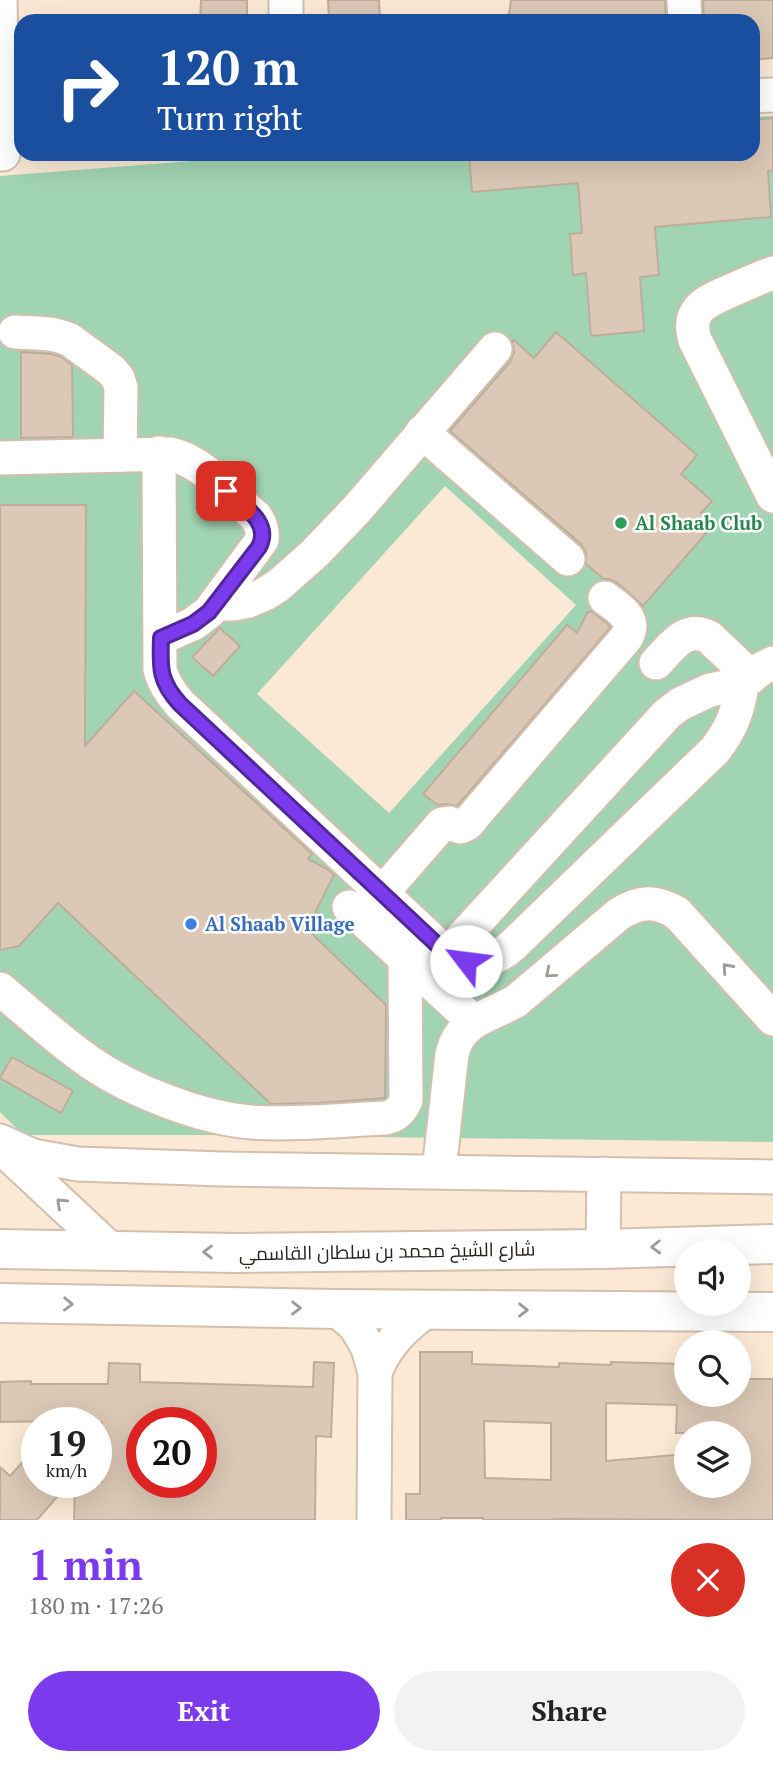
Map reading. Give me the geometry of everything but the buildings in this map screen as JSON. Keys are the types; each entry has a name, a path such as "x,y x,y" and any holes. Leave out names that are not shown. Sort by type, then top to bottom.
{"main road":[{"path":"0,1227 43,1248"},
{"name":"شارع الشيخ محمد بن سلطان القاسمي","path":"0,1249 236,1253 603,1249 773,1244"},
{"path":"0,1303 773,1312"}],"street":[{"path":"0,0 8,154"},
{"path":"773,273 707,301 696,311 692,326 695,340 773,496"},
{"path":"15,332 56,334 71,340 115,374 121,388 120,455"},
{"path":"216,604 249,601 265,594 315,552 344,524 495,349"},
{"path":"422,432 568,559"},
{"path":"159,453 160,670 164,682 171,694 447,954 466,961 486,960 505,952 513,945 715,750 734,720 740,699 755,675"},
{"path":"0,458 159,453 181,456 191,461 256,517 263,532 259,547 216,604 202,619 161,638"},
{"path":"382,893 442,824 449,823 460,827 467,824 626,638 631,626 629,620 605,598"},
{"path":"656,663 687,634 694,632 709,637 755,675"},
{"path":"626,638 695,696"},
{"path":"447,954 667,714 695,696 755,675"},
{"path":"439,1171 452,1054 458,1036 473,1021 516,1001 629,907 654,904 677,913 773,1019"},
{"path":"349,907 473,1021"},
{"path":"0,989 111,1076 201,1113 251,1122 385,1118 398,1113 406,1100 405,958"},
{"path":"222,1169 224,1118"},
{"path":"0,1144 33,1156 78,1164 222,1169 773,1177"},
{"path":"0,1144 111,1250"},
{"path":"603,1249 604,1174"},
{"path":"336,1309 362,1336 375,1373 374,1520"},
{"path":"375,1373 380,1360 396,1337 429,1309"}],"green space":[{"path":"773,116 773,1142 23,1135 0,1112 0,176 193,161 760,161 760,117","holes":["445,486 576,605 389,813 257,694"]}],"place":[{"name":"Al Shaab Club","path":"621,523"},
{"name":"Al Shaab Village","path":"191,924"}],"route":[{"path":"226,491 256,517 261,524 262,540 202,619 161,638 160,670 164,682 180,704 447,954 466,961"}]}
